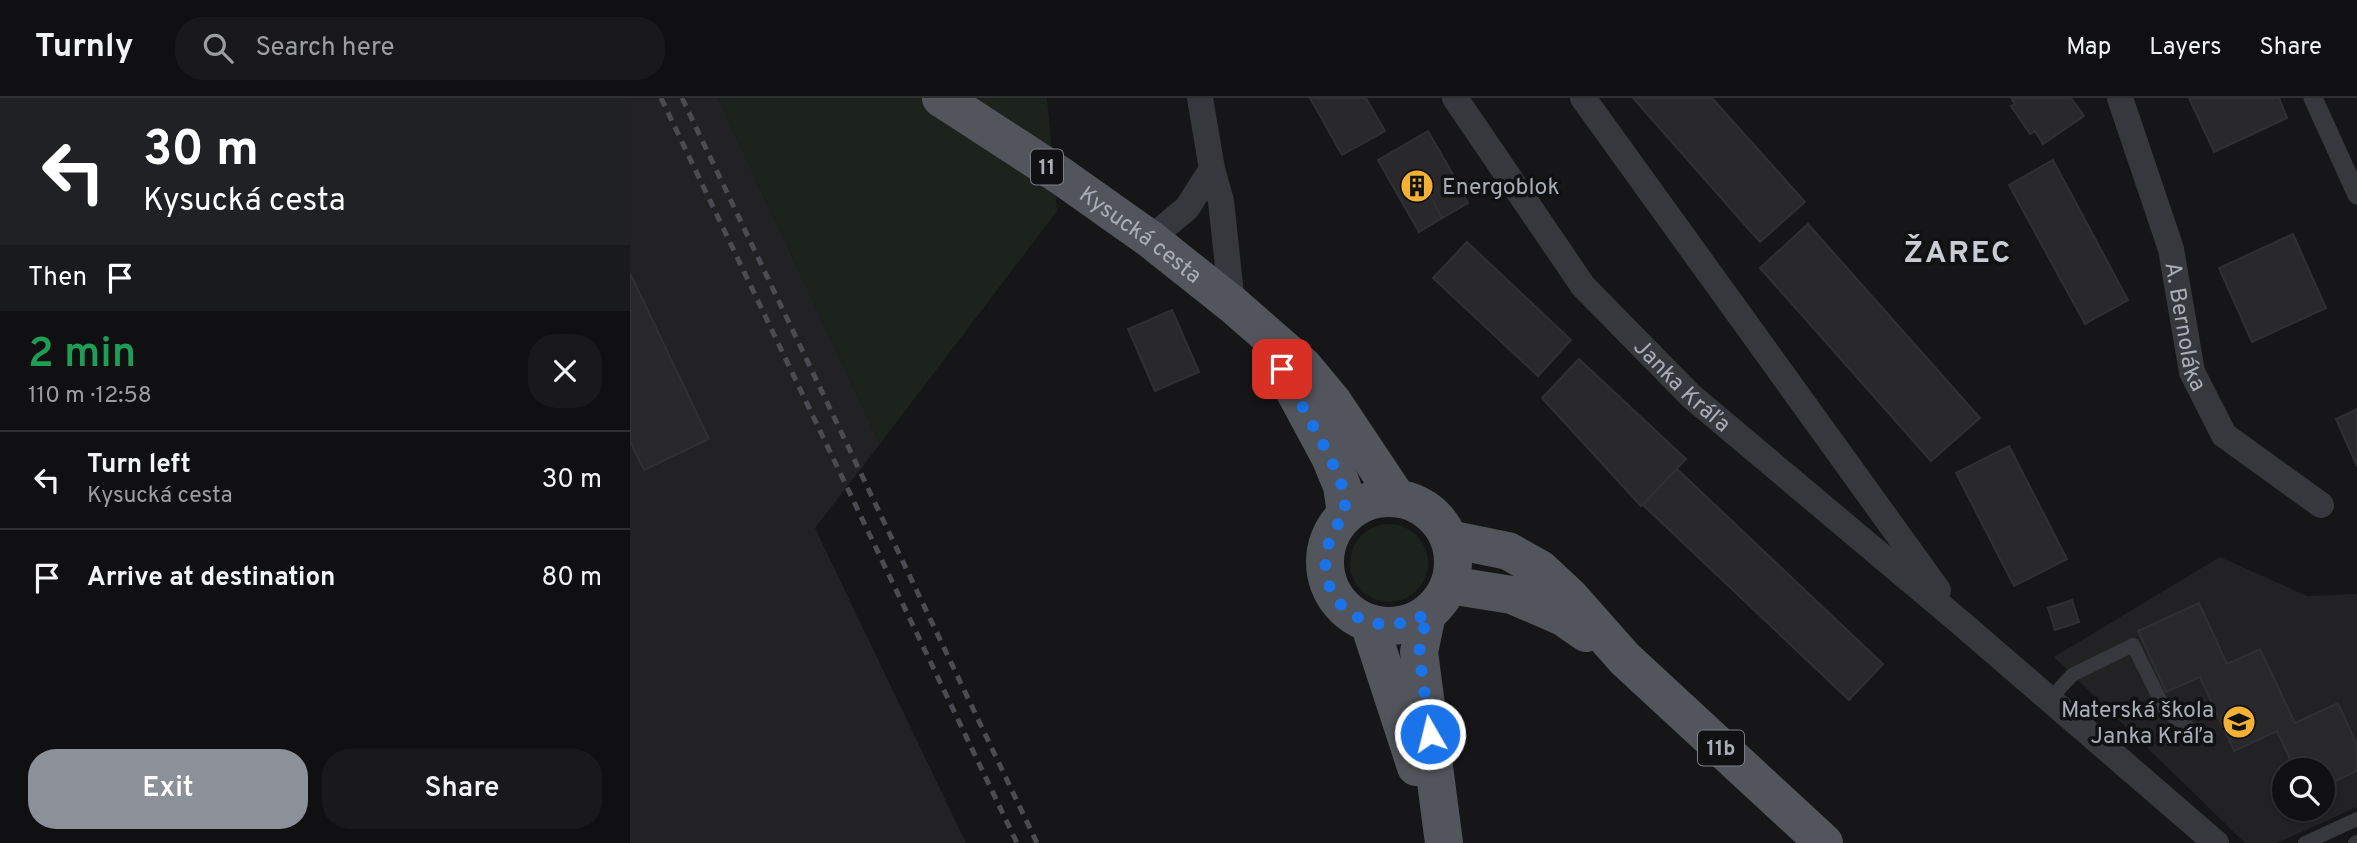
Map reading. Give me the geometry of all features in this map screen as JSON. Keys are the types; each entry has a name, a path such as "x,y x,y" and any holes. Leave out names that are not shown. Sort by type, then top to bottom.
{"main road":[{"name":"Kysucká cesta","path":"941,98 1061,176 1150,239 1303,366 1333,402 1397,498"},
{"name":"Kysucká cesta","path":"1263,333 1330,457 1342,486 1346,513"},
{"path":"1438,599 1410,622 1390,626 1369,623 1352,614 1338,601 1328,584 1324,565 1326,546 1333,528 1346,513 1370,500 1397,498 1414,502 1429,511 1450,539 1453,562 1419,652 1443,843"},
{"name":"11b","path":"1450,539 1508,551 1540,569 1571,598 1625,659 1824,843"},
{"name":"11b","path":"1438,599 1512,595 1563,617 1625,659"},
{"path":"1369,623 1443,843"}],"street":[{"path":"1200,98 1212,169 1221,201 1231,304"},
{"name":"Janka Kráľa","path":"1455,98 1583,286 1691,396 1961,622 2216,843"},
{"name":"Janka Kráľa","path":"1583,98 1961,622"},
{"name":"A. Bernoláka","path":"2120,98 2171,249 2192,372 2224,435 2321,505"},
{"path":"2312,98 2357,195"},
{"path":"1150,239 1187,208 1212,169"}],"lane":[{"path":"2050,699 2072,675 2133,645 2166,712 2186,724"},
{"path":"2305,843 2357,819"}],"shaded area":[{"path":"630,98 718,98 880,444 815,528 966,843 630,843"},
{"path":"718,98 1047,98 1057,211 880,444"},
{"path":"1389,524 1404,527 1421,541 1428,563 1425,578 1411,595 1389,602 1374,599 1357,585 1350,563 1353,548 1367,531"},
{"name":"Materská škola Janka Kráľa","path":"2220,557 2307,596 2357,594 2357,807 2335,817 2335,758 2272,758 2272,821 2326,821 2277,843 2245,843 2054,657"}],"building":[{"path":"1310,98 1366,98 1385,131 1342,155"},
{"path":"1633,98 1712,98 1805,202 1760,242"},
{"path":"2011,98 2071,98 2084,116 2043,144 2035,131 2030,134 2011,106 2015,104"},
{"path":"2189,98 2279,98 2287,118 2214,152"},
{"name":"Energoblok","path":"1428,131 1455,178 1429,193 1442,218 1419,232 1378,160"},
{"path":"2053,160 2128,300 2085,324 2009,185"},
{"path":"1455,178 1468,203 1442,218 1429,193"},
{"path":"1808,224 1980,418 1931,461 1760,268"},
{"path":"2293,234 2326,308 2252,342 2219,268"},
{"path":"1467,242 1571,340 1538,376 1433,278"},
{"path":"630,273 709,439 644,470 630,441"},
{"path":"1172,310 1199,372 1155,391 1128,329"},
{"path":"1579,359 1686,459 1641,506 1542,398"},
{"path":"2357,409 2357,466 2336,419"},
{"path":"2009,446 2067,559 2014,586 1956,473"},
{"path":"1677,469 1883,664 1849,700 1643,505"},
{"path":"2072,600 2079,622 2055,630 2048,608"},
{"path":"2199,603 2227,664 2260,649 2295,723 2338,703 2357,745 2357,771 2335,781 2335,758 2289,758 2277,731 2234,751 2200,677 2166,692 2138,631"}],"railway":[{"path":"661,98 1017,843"},
{"path":"682,98 1037,843"}],"place":[{"name":"Energoblok","path":"1417,186"},
{"name":"Materská škola Janka Kráľa","path":"2239,722"}],"district":[{"name":"ŽAREC","path":"1958,252"}],"route":[{"path":"1282,369 1330,457 1342,486 1346,513 1333,528 1326,546 1324,565 1328,584 1338,601 1352,614 1369,623 1390,626 1410,622 1427,614 1419,652 1430,734"}]}
